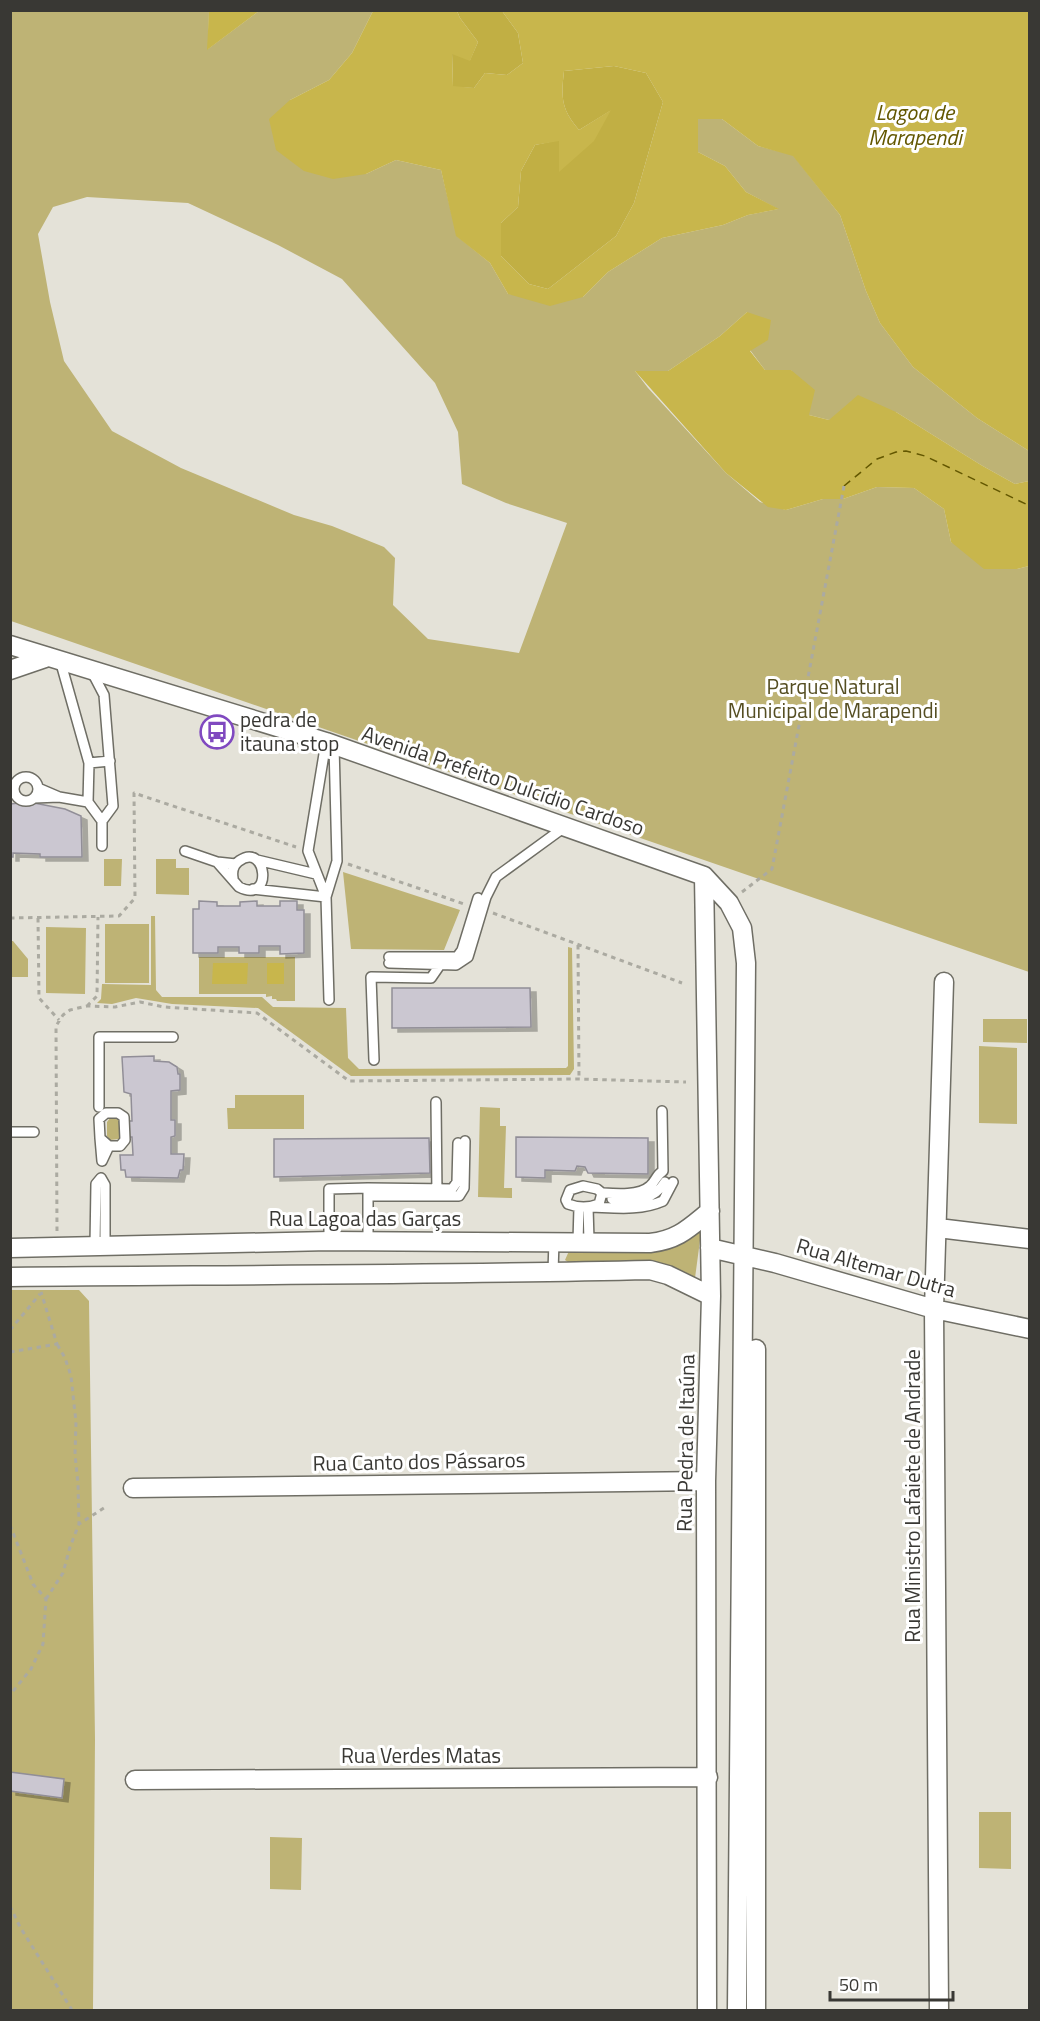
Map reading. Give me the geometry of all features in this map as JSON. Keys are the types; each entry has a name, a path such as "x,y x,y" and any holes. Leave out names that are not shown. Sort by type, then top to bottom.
{"street":[{"name":"Avenida Prefeito Dulcídio Cardoso","path":"10,645 330,743 564,825 704,876 729,903"},
{"path":"10,670 54,658"},
{"name":"Rua Pedra de Itaúna","path":"704,876 711,1296 706,1481 707,2010"},
{"path":"729,903 742,928 746,963 756,2010"},
{"path":"737,2010 756,959 745,912"},
{"name":"Rua Ministro Lafaiete de Andrade","path":"939,2010 934,1309 944,982"},
{"name":"Rua Lagoa das Garças","path":"10,1248 328,1241 665,1242 678,1236 710,1211"},
{"path":"938,1228 1029,1239"},
{"name":"Rua Altemar Dutra","path":"710,1248 750,1257 934,1309 1029,1329"},
{"path":"10,1277 659,1272 711,1296"},
{"name":"Rua Canto dos Pássaros","path":"133,1488 706,1481"},
{"name":"Rua Verdes Matas","path":"135,1780 708,1777"}],"lane":[{"path":"54,658 89,763 88,802 102,821"},
{"path":"91,669 104,695 113,806 102,821 102,846"},
{"path":"326,897 308,851 330,743"},
{"path":"329,1000 326,897 337,861 330,743"},
{"path":"89,763 110,761"},
{"path":"58,798 38,788 35,781 28,777 20,778 13,792 23,801 31,801 34,798 58,798 88,802"},
{"path":"34,798 38,788"},
{"path":"389,960 442,961 457,957 462,950 478,908 496,877 564,825"},
{"path":"185,850 217,862 236,864"},
{"path":"233,879 232,873 236,864 244,858 316,874"},
{"path":"254,889 262,882 264,872 255,860"},
{"path":"217,862 243,889 326,897"},
{"path":"374,1060 370,977 431,978 442,961"},
{"path":"100,1245 105,1185 101,1178 102,1113 99,1037 173,1037"},
{"path":"436,1102 437,1193"},
{"path":"601,1196 646,1189 652,1185 657,1174 663,1171 662,1111"},
{"path":"100,1138 109,1146 120,1146 125,1140 124,1117 117,1113 102,1113"},
{"path":"10,1132 34,1132"},
{"path":"328,1241 328,1190 437,1193 459,1196 464,1188 461,1142"},
{"path":"102,1161 109,1146"},
{"path":"586,1207 599,1204 601,1196 597,1189 575,1187 570,1190 566,1200 568,1204 586,1207 636,1209 650,1207 663,1201 669,1182 655,1194 640,1201 601,1196"},
{"path":"368,1192 368,1241"},
{"path":"584,1241 586,1207"},
{"path":"553,1272 554,1241"}],"path":[{"path":"729,903 772,869 844,486"},
{"path":"10,918 119,916 135,898 134,793 308,851"},
{"path":"337,861 478,908 682,983"},
{"path":"87,1006 97,996 98,916"},
{"path":"38,918 39,998 59,1020"},
{"path":"578,945 579,1079"},
{"path":"53,1246 52,1238 57,1230 56,1026 70,1010 87,1006 115,1007 140,1002 164,1007 257,1013 349,1081 579,1079 686,1082"},
{"path":"10,1330 41,1293 57,1344 71,1376 76,1422 75,1454 79,1524 63,1573 46,1599 43,1644 31,1669 10,1695"},
{"path":"10,1352 57,1344"},
{"path":"79,1524 107,1506"},
{"path":"10,1525 33,1584 46,1599"},
{"path":"10,1906 20,1927 72,2010"}],"green space":[{"name":"Parque Natural Municipal de Marapendi","path":"11,11 209,11 208,49 259,11 373,11 352,53 329,80 290,100 366,174 396,160 441,170 457,236 490,263 508,294 583,297 608,272 662,238 723,225 748,215 778,209 746,192 725,166 698,152 698,119 722,119 758,146 793,155 840,215 866,291 880,323 913,367 977,418 1029,451 1029,481 1015,484 896,412 829,420 809,415 791,370 765,370 750,350 747,312 720,336 668,371 635,371 726,473 760,502 786,510 823,499 843,499 877,487 914,488 944,509 951,542 1017,569 1029,566 1029,972 11,621","holes":["87,197 188,203 278,245 342,279 435,383 458,432 462,484 506,503 567,523 519,653 428,639 393,605 395,558 384,547 332,526 294,515 181,468 112,431 64,361 50,302 38,234 53,207"]},
{"path":"104,859 122,859 121,886 104,886"},
{"path":"156,859 176,859 176,868 189,868 189,895 156,894"},
{"path":"343,872 460,910 444,950 351,949"},
{"path":"151,916 155,916 156,990 162,997 262,997 273,1007 346,1008 348,1058 359,1069 566,1068 568,1066 568,947 572,948 574,1069 570,1075 351,1076 258,1008 172,1004 136,998 112,1004 97,1003 101,999 102,984 151,985"},
{"path":"105,924 149,924 149,983 105,983"},
{"path":"46,927 86,928 85,994 46,993"},
{"path":"11,941 28,959 28,977 11,977"},
{"path":"199,957 295,957 295,1001 277,1001 272,999 272,996 266,997 266,994 199,994"},
{"path":"983,1019 1027,1019 1027,1043 983,1042"},
{"path":"979,1046 1017,1048 1017,1124 979,1123"},
{"path":"235,1095 304,1095 304,1129 228,1129 227,1108 235,1108"},
{"path":"480,1107 500,1108 500,1126 506,1126 504,1188 512,1188 512,1198 478,1197"},
{"path":"110,1118 121,1120 119,1139 110,1140 107,1136 107,1122"},
{"path":"694,1232 701,1233 695,1278 690,1278 674,1267 656,1263 571,1264 565,1260 569,1251"},
{"path":"11,1290 79,1290 89,1301 95,1739 93,2010 11,2010"},
{"path":"979,1812 1011,1812 1011,1869 979,1868"},
{"path":"270,1837 302,1838 301,1890 270,1889"}],"shaded area":[{"path":"457,11 502,11 518,33 523,63 507,75 485,73 474,88 453,87 452,53 470,60 478,42"},
{"path":"614,66 646,73 663,102 634,203 616,236 548,289 529,284 501,256 501,223 518,207 521,171 535,145 559,140 559,171 610,111 579,130 569,116 564,103 564,71"}],"water":[{"path":"209,10 259,11 207,50"},
{"name":"Lagoa de Marapendi","path":"373,11 457,11 478,42 470,61 452,54 453,86 474,88 485,73 507,75 523,63 518,33 502,11 1029,11 1029,451 977,418 913,367 880,323 866,291 840,215 793,156 758,146 722,119 698,119 698,152 725,166 746,192 779,209 748,215 723,225 662,238 608,272 583,297 550,306 508,294 490,263 456,236 441,170 396,160 366,174 333,179 304,171 276,150 269,119 290,100 329,80 352,53","holes":["614,66 646,73 663,102 634,203 616,236 548,289 529,284 501,256 501,223 518,207 521,171 535,145 559,141 559,172 594,141 611,110 579,130 569,116 564,103 564,71"]},
{"path":"747,312 771,320 768,340 750,351 765,370 791,370 815,390 809,415 829,420 858,395 896,412 1015,484 1029,481 1029,566 1017,569 984,569 951,542 944,509 914,488 877,487 843,499 823,499 786,510 768,507 726,473 635,371 668,371 720,336"},
{"path":"213,963 248,963 247,984 212,984"},
{"path":"267,963 284,963 284,984 267,984"}],"building":[{"path":"29,802 65,809 81,816 82,857 40,857 40,854 13,853 13,857 10,857 10,804"},
{"path":"199,901 217,902 217,906 240,906 240,902 257,901 257,906 280,906 280,901 297,901 297,910 304,910 304,953 280,954 280,946 259,946 259,953 239,953 239,947 218,947 218,953 193,953 193,909 199,909"},
{"path":"392,988 530,988 531,1027 392,1028"},
{"path":"154,1056 154,1061 169,1062 177,1067 178,1074 180,1074 180,1090 171,1091 171,1120 175,1120 175,1136 171,1137 171,1154 184,1154 183,1170 180,1170 178,1178 126,1177 125,1170 121,1170 120,1155 133,1155 132,1137 128,1137 128,1121 132,1121 131,1094 124,1092 122,1057"},
{"path":"516,1137 648,1138 648,1174 588,1173 585,1167 577,1166 575,1171 545,1170 545,1178 516,1177"},
{"path":"429,1138 430,1173 274,1177 274,1139"},
{"path":"10,1772 64,1779 62,1798 10,1791"}],"ferry route":[{"path":"844,486 877,459 906,451 925,456 1030,506"}],"place":[{"name":"pedra de itauna stop","path":"217,732"}]}
